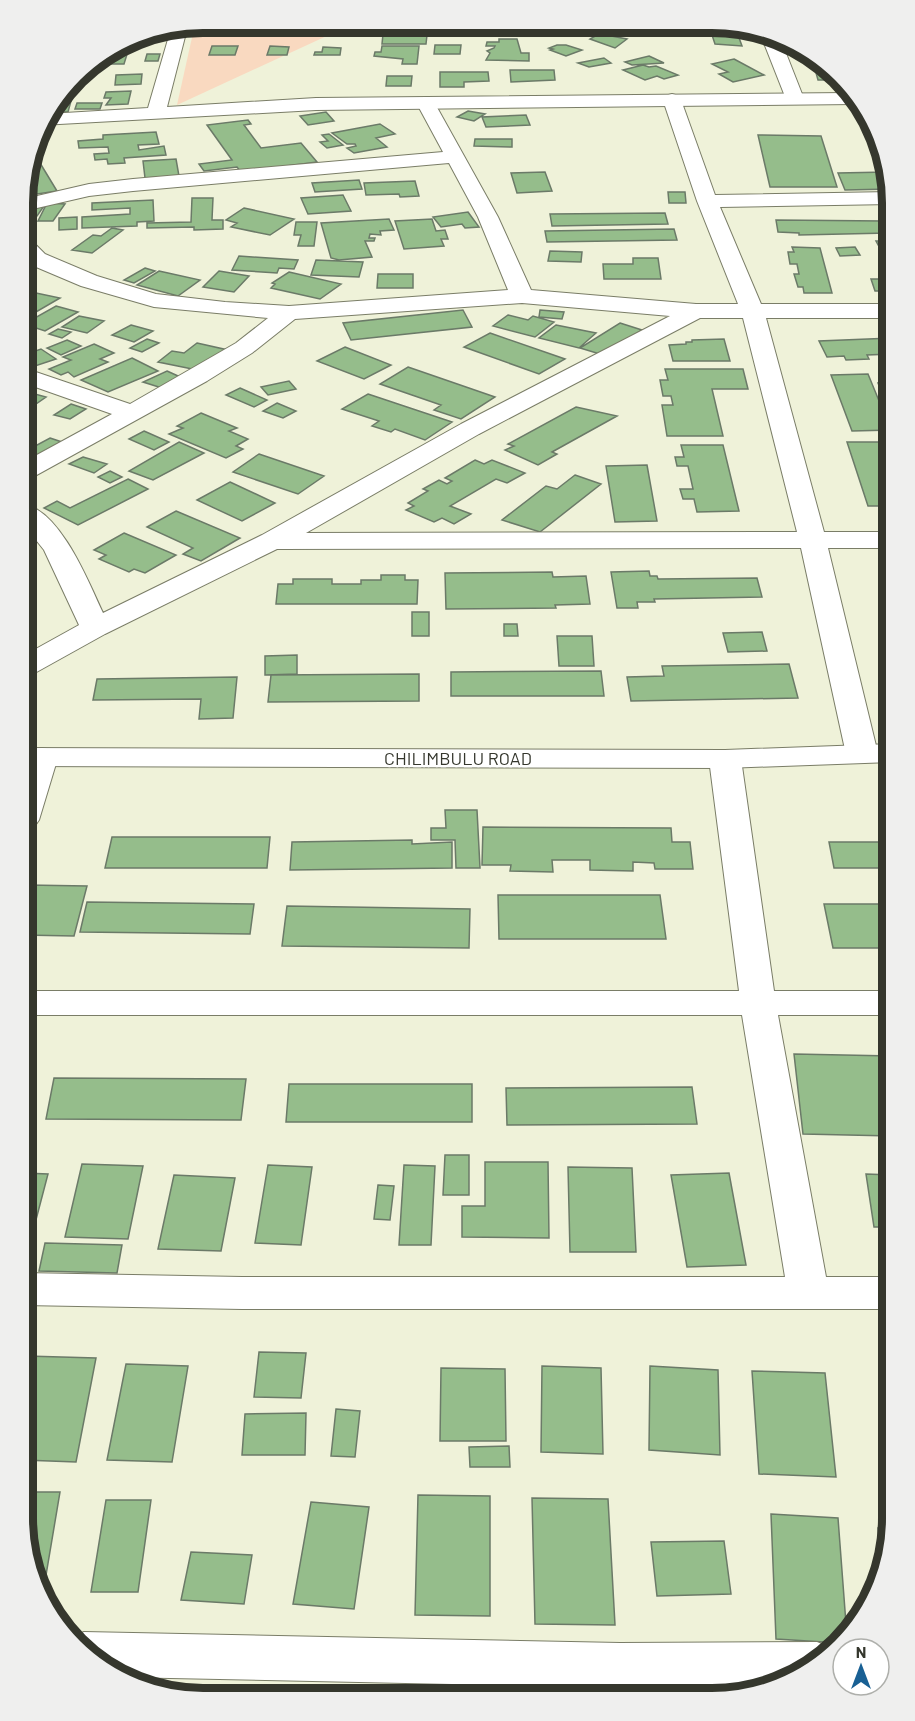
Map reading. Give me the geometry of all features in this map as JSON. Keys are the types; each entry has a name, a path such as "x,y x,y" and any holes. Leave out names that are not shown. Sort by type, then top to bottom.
{"street":[{"path":"156,113 178,35"},
{"path":"774,45 795,99"},
{"path":"55,119 316,104 846,99"},
{"path":"672,100 707,201 753,312 813,541 877,754"},
{"path":"424,102 453,157 489,217 522,296"},
{"path":"33,203 89,190 133,185 453,157"},
{"path":"707,201 882,198"},
{"path":"33,259 89,281 154,300 225,309 290,313 522,296 696,311 882,311"},
{"path":"33,662 95,628 272,541 470,429 696,311"},
{"path":"33,467 199,376 235,354 290,313"},
{"path":"33,378 131,412"},
{"path":"33,519 52,540 95,628"},
{"path":"272,541 882,540"},
{"name":"CHILIMBULU ROAD","path":"33,757 725,759 877,754"},
{"path":"725,759 758,1004 808,1293"},
{"path":"33,1003 882,1003"},
{"path":"33,1289 242,1293 882,1293"},
{"path":"102,1655 620,1681 795,1666"}],"shaded area":[{"path":"193,33 333,33 177,105"}],"building":[{"path":"383,34 427,35 426,44 382,44"},
{"path":"597,35 627,39 615,48 590,39"},
{"path":"712,35 738,35 742,46 715,44"},
{"path":"499,39 517,39 521,53 529,53 529,61 486,60 490,53 487,51 495,46 486,46 487,42 499,42"},
{"path":"435,45 461,45 460,54 434,54"},
{"path":"557,45 582,50 566,56 550,50 553,49 549,48"},
{"path":"212,46 238,46 235,55 209,55"},
{"path":"270,46 289,47 287,55 267,55"},
{"path":"382,46 419,46 417,64 402,64 403,59 374,56 375,52 381,52"},
{"path":"323,47 341,48 340,55 314,55 315,52 322,52"},
{"path":"128,51 124,64 105,64"},
{"path":"147,54 160,54 158,61 145,61"},
{"path":"649,56 664,63 632,65 625,62"},
{"path":"604,58 611,63 589,67 578,63"},
{"path":"734,59 764,75 733,82 719,74 728,72 712,64"},
{"path":"643,65 656,66 678,75 664,79 657,76 645,80 623,70"},
{"path":"815,69 829,80 818,80"},
{"path":"510,70 554,70 555,80 511,82"},
{"path":"440,72 488,72 489,81 464,82 464,87 440,87"},
{"path":"142,74 141,84 115,85 116,75"},
{"path":"387,76 412,76 411,86 386,86"},
{"path":"131,91 128,104 106,105 111,98 104,98 106,92"},
{"path":"67,101 71,101 68,112 60,112"},
{"path":"77,103 102,103 100,109 75,109"},
{"path":"468,111 485,114 474,121 457,117"},
{"path":"326,112 334,121 308,125 300,116"},
{"path":"526,115 530,125 486,127 482,117"},
{"path":"248,120 251,124 244,125 261,148 301,143 317,162 241,172 237,167 204,171 199,164 232,160 207,125"},
{"path":"380,124 395,134 376,138 387,147 354,153 347,148 356,146 355,144 347,144 332,133"},
{"path":"156,132 159,144 138,145 139,150 164,146 166,155 124,158 125,163 108,164 107,159 95,160 94,154 109,153 108,147 79,148 78,141 103,139 103,135"},
{"path":"329,134 343,145 327,148 320,142 328,141 322,135"},
{"path":"758,135 821,136 837,187 770,187"},
{"path":"475,139 512,139 512,147 474,146"},
{"path":"176,159 179,176 145,178 143,161"},
{"path":"38,163 40,163 57,191 33,195"},
{"path":"545,172 552,191 517,193 511,173"},
{"path":"879,172 882,189 845,190 838,173"},
{"path":"359,180 362,189 315,192 312,183"},
{"path":"415,181 419,196 366,195 364,183"},
{"path":"668,192 685,192 686,203 669,203"},
{"path":"343,195 351,211 308,214 301,198"},
{"path":"192,198 213,198 212,220 223,220 223,229 147,228 147,223 191,222"},
{"path":"153,200 154,221 137,222 137,226 82,228 82,217 130,214 130,208 92,210 92,203"},
{"path":"47,203 65,204 53,221 38,221"},
{"path":"33,205 44,206 37,216 33,216"},
{"path":"244,208 294,219 270,235 231,227 237,223 226,220"},
{"path":"468,212 479,227 465,228 462,224 441,227 433,217"},
{"path":"665,213 668,224 552,226 550,214"},
{"path":"77,217 77,229 59,230 59,218"},
{"path":"389,219 394,230 380,231 381,235 370,234 369,238 375,238 374,241 365,241 372,257 339,260 331,258 321,223"},
{"path":"432,219 436,231 445,230 448,239 441,239 444,246 404,249 395,221"},
{"path":"776,220 882,221 882,233 799,235 799,233 778,232"},
{"path":"296,222 317,222 314,246 298,246 301,235 294,235"},
{"path":"112,228 123,230 92,253 72,250 93,235 101,236"},
{"path":"674,229 677,240 547,242 545,231"},
{"path":"876,241 882,241 882,252"},
{"path":"792,247 820,248 832,293 804,293 803,287 798,287 794,274 799,274 797,264 790,264 788,252 794,252"},
{"path":"855,247 860,255 840,256 836,248"},
{"path":"550,251 582,252 581,262 548,261"},
{"path":"239,256 298,260 294,269 279,268 277,273 232,270"},
{"path":"633,258 658,258 661,279 604,279 603,264 633,264"},
{"path":"316,260 363,262 359,277 311,275"},
{"path":"145,268 155,271 134,283 124,280"},
{"path":"159,271 200,280 178,296 137,285"},
{"path":"219,271 249,276 234,292 203,287"},
{"path":"289,272 341,284 320,299 271,288 275,284 272,283"},
{"path":"378,274 413,274 413,288 377,288"},
{"path":"871,279 882,279 882,291 875,291"},
{"path":"36,293 60,298 33,314 33,294"},
{"path":"56,306 78,312 45,331 33,327 33,319"},
{"path":"463,310 472,327 351,340 343,323"},
{"path":"540,310 564,312 562,319 539,317"},
{"path":"508,315 528,320 533,316 554,322 535,337 493,326"},
{"path":"79,316 104,321 87,333 62,327"},
{"path":"620,323 642,330 603,355 580,348"},
{"path":"131,325 153,331 134,342 112,335"},
{"path":"556,325 596,333 579,348 539,338"},
{"path":"58,329 71,332 62,338 49,334"},
{"path":"490,333 565,359 539,374 464,347"},
{"path":"882,338 882,354 867,355 869,359 846,360 844,356 827,357 819,341"},
{"path":"147,339 159,343 142,352 130,348"},
{"path":"724,339 730,361 673,361 669,345 686,344 692,340"},
{"path":"67,340 81,346 61,355 47,348"},
{"path":"197,343 228,350 202,371 158,362 172,351 184,353"},
{"path":"94,344 114,353 100,359 108,362 74,377 68,372 61,375 49,369 71,360 63,357"},
{"path":"345,347 391,365 364,379 317,361"},
{"path":"41,349 56,359 35,366 33,365 33,352"},
{"path":"132,358 158,371 108,392 81,380"},
{"path":"408,367 495,397 461,419 434,410 441,405 380,384"},
{"path":"665,369 743,369 748,389 712,389 723,436 667,436 662,405 673,405 671,396 663,396 660,380 668,380"},
{"path":"167,371 187,380 165,389 143,382"},
{"path":"868,374 882,408 882,430 852,431 831,375"},
{"path":"289,381 296,389 268,395 261,387"},
{"path":"240,388 267,400 254,407 226,395"},
{"path":"33,393 46,397 33,406"},
{"path":"368,394 452,422 425,440 395,429 391,432 372,426 379,421 342,409"},
{"path":"277,403 296,411 283,418 263,411"},
{"path":"71,404 86,409 70,419 54,415"},
{"path":"576,407 617,416 552,452 557,454 538,465 505,450 514,446 508,444"},
{"path":"201,413 237,428 229,431 248,439 236,446 243,449 226,458 169,434 183,428 177,426"},
{"path":"144,431 169,442 154,450 129,439"},
{"path":"50,438 62,442 36,457 33,456 33,447"},
{"path":"179,442 204,453 153,480 129,471"},
{"path":"847,442 882,442 882,506 868,506"},
{"path":"681,445 723,445 739,511 697,512 694,499 683,499 680,489 693,489 688,466 677,466 675,457 684,457"},
{"path":"259,454 324,476 298,494 233,472"},
{"path":"83,457 107,464 94,473 69,464"},
{"path":"475,460 484,464 492,460 525,473 507,483 496,479 450,506 471,514 454,524 442,518 434,522 406,510 414,506 408,503 428,491 423,489 439,480 447,484 452,481 445,478"},
{"path":"647,465 657,521 615,522 606,466"},
{"path":"110,471 122,477 110,483 98,477"},
{"path":"575,475 601,484 540,532 502,520 546,486 557,489"},
{"path":"128,479 148,489 78,525 44,508 57,501 70,508"},
{"path":"230,482 275,503 242,521 197,500"},
{"path":"176,511 240,538 201,561 183,554 193,548 147,527"},
{"path":"124,533 176,555 145,573 134,569 129,572 99,559 106,555 94,550"},
{"path":"649,571 650,576 657,576 658,579 757,578 762,597 654,599 655,602 637,602 638,608 617,608 611,572"},
{"path":"552,572 553,577 586,576 590,604 555,605 556,608 446,609 445,573"},
{"path":"381,575 405,575 405,580 418,580 417,604 276,604 278,584 293,584 293,579 332,579 332,584 361,584 361,580 381,580"},
{"path":"412,612 429,612 429,636 412,636"},
{"path":"504,624 517,624 518,636 504,636"},
{"path":"762,632 767,651 728,652 723,633"},
{"path":"557,636 592,636 594,666 559,666"},
{"path":"297,655 297,674 265,675 265,656"},
{"path":"789,664 798,698 631,701 627,677 664,676 662,666"},
{"path":"601,671 604,696 451,696 451,672"},
{"path":"419,674 419,701 268,702 271,675"},
{"path":"237,677 233,718 199,719 201,699 93,700 97,679"},
{"path":"445,810 477,810 480,868 456,868 455,840 431,840 431,828 446,828"},
{"path":"483,827 671,828 672,842 690,842 693,869 655,869 654,863 633,862 633,871 590,870 590,860 552,860 553,872 510,871 511,865 482,865"},
{"path":"112,837 270,837 267,868 105,868"},
{"path":"412,840 412,844 452,842 452,868 290,870 292,842"},
{"path":"829,842 882,842 882,868 834,868"},
{"path":"33,885 87,886 74,936 33,935"},
{"path":"498,895 660,895 666,939 499,939"},
{"path":"87,902 254,904 250,934 80,932"},
{"path":"824,904 882,904 882,948 833,948"},
{"path":"287,906 470,909 469,948 282,946"},
{"path":"794,1054 882,1056 882,1136 803,1134"},
{"path":"54,1078 246,1079 241,1120 46,1119"},
{"path":"289,1084 472,1084 472,1122 286,1122"},
{"path":"692,1087 697,1124 507,1125 506,1088"},
{"path":"445,1155 469,1155 469,1195 443,1195"},
{"path":"485,1162 548,1162 549,1238 462,1237 462,1206 485,1206"},
{"path":"82,1164 143,1166 128,1239 65,1237"},
{"path":"268,1165 312,1167 301,1245 255,1243"},
{"path":"404,1165 435,1166 431,1245 399,1245"},
{"path":"568,1167 632,1168 636,1252 570,1252"},
{"path":"33,1173 48,1174 33,1231"},
{"path":"729,1173 746,1265 687,1267 671,1175"},
{"path":"866,1174 882,1175 882,1227 874,1227"},
{"path":"174,1175 235,1178 221,1251 158,1249"},
{"path":"378,1185 394,1186 390,1220 374,1219"},
{"path":"45,1243 122,1245 117,1273 39,1271"},
{"path":"259,1352 306,1353 301,1398 254,1397"},
{"path":"33,1356 96,1358 76,1462 33,1460"},
{"path":"126,1364 188,1366 172,1462 107,1460"},
{"path":"542,1366 601,1368 603,1454 541,1452"},
{"path":"650,1366 718,1370 720,1455 649,1450"},
{"path":"441,1368 505,1369 506,1441 440,1441"},
{"path":"752,1371 825,1373 836,1477 759,1474"},
{"path":"336,1409 360,1411 355,1457 331,1456"},
{"path":"306,1413 305,1455 242,1455 245,1414"},
{"path":"509,1446 510,1467 470,1467 469,1447"},
{"path":"33,1492 60,1492 45,1580 34,1540"},
{"path":"418,1495 490,1496 490,1616 415,1615"},
{"path":"532,1498 608,1499 615,1625 535,1624"},
{"path":"106,1500 151,1500 138,1592 91,1592"},
{"path":"311,1502 369,1507 354,1609 293,1604"},
{"path":"771,1514 838,1518 846,1623 828,1642 776,1639"},
{"path":"878,1528 882,1528 882,1529 880,1545"},
{"path":"724,1541 731,1594 657,1596 651,1542"},
{"path":"191,1552 252,1555 244,1604 181,1600"}]}
